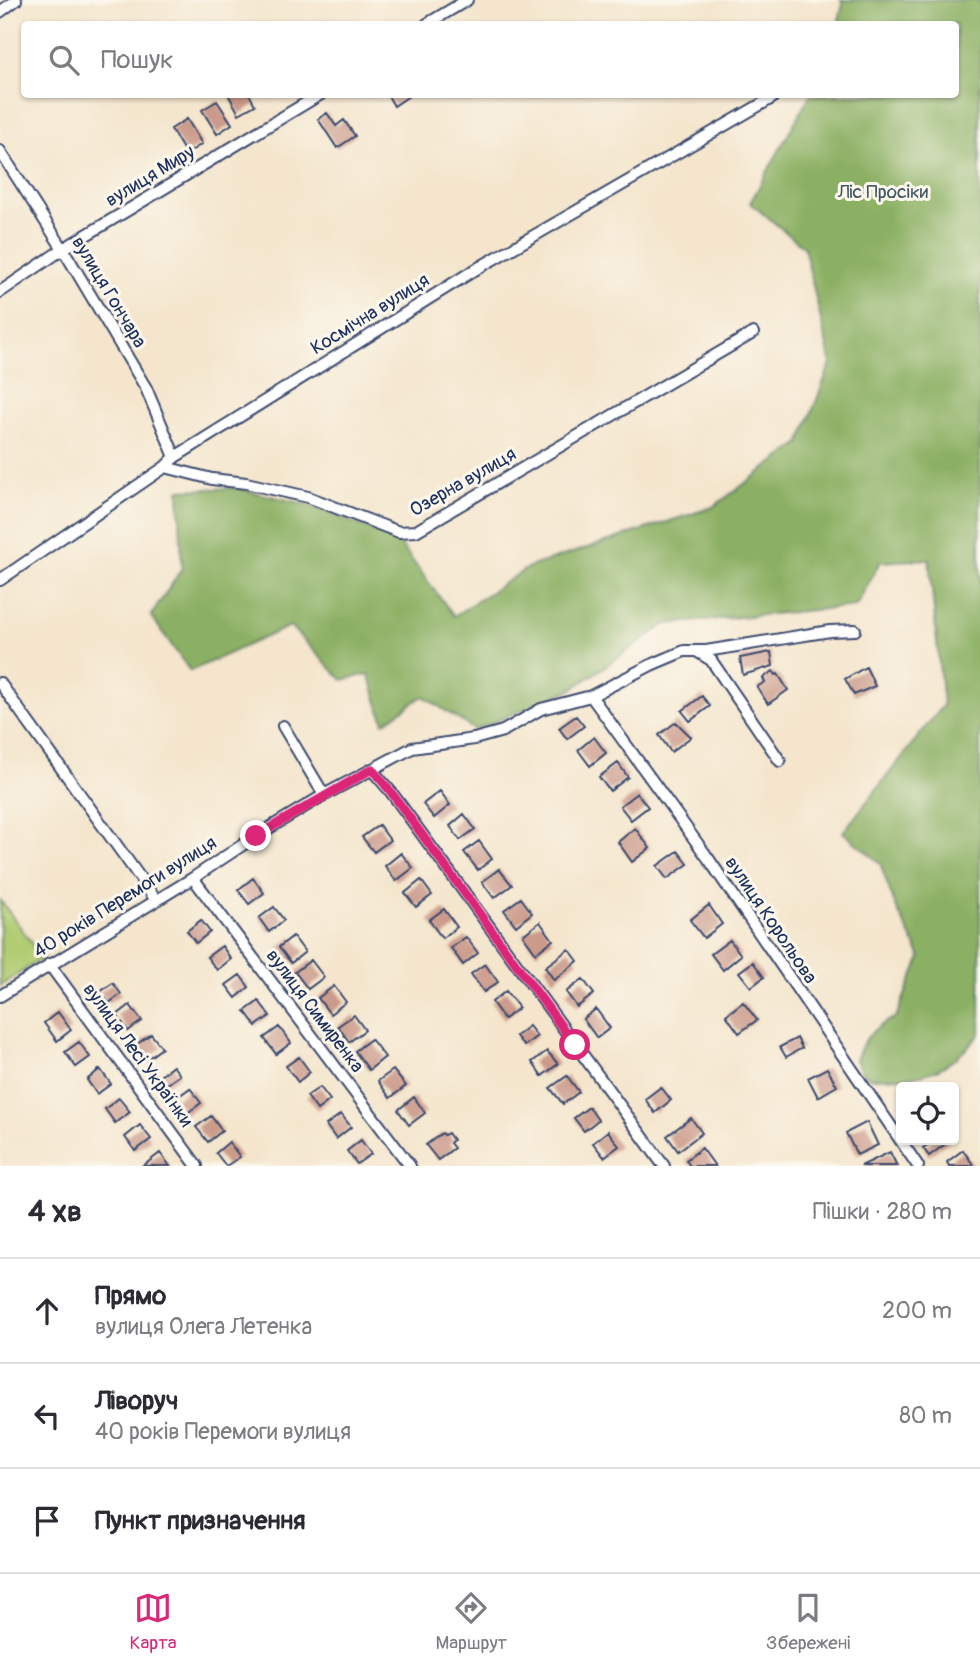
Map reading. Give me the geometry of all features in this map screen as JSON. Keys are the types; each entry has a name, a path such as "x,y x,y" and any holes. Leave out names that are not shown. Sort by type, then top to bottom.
{"street":[{"path":"0,12 16,0"},
{"path":"432,21 467,0"},
{"name":"вулиця Миру","path":"0,292 64,249 314,98"},
{"name":"Космічна вулиця","path":"0,580 165,467 175,457 473,271 772,98"},
{"name":"вулиця Гончара","path":"0,151 64,249 146,388 175,457"},
{"name":"Озерна вулиця","path":"165,467 308,497 399,532 416,531 753,332"},
{"name":"40 років Перемоги вулиця","path":"0,996 324,795 412,748 474,739 503,731 541,709 591,696 684,651 855,630"},
{"path":"697,651 711,660 780,761"},
{"path":"0,683 156,900"},
{"name":"вулиця Корольова","path":"591,696 708,858 918,1166"},
{"path":"283,726 324,795"},
{"path":"372,769 664,1166"},
{"name":"вулиця Симиренка","path":"193,878 410,1166"},
{"name":"вулиця Лесі Українки","path":"50,964 197,1166"}],"green space":[{"name":"Ліс Просіки","path":"841,0 980,0 980,1034 943,1067 905,1077 870,1078 861,1071 856,1060 870,1034 896,1017 921,957 895,905 880,863 843,832 943,705 929,559 880,562 856,606 666,624 572,689 475,730 423,696 384,723 369,674 342,680 290,626 190,671 151,616 182,568 179,490 235,488 310,505 397,540 454,616 529,567 713,507 800,443 831,363 804,247 750,203 808,98 959,98 959,21 839,21 843,4"},
{"path":"0,900 43,958 0,986"}],"building":[{"path":"230,98 251,98 255,105 239,114"},
{"path":"389,98 406,98 394,106"},
{"path":"217,101 232,124 217,134 202,110"},
{"path":"327,113 336,126 344,120 355,136 337,148 318,119"},
{"path":"187,119 202,144 186,154 171,129"},
{"path":"771,652 773,666 743,675 740,658"},
{"path":"866,667 875,686 854,695 845,679"},
{"path":"773,671 788,690 768,704 757,687 765,682 763,678"},
{"path":"702,696 710,706 690,721 682,711"},
{"path":"576,716 584,726 567,739 559,728"},
{"path":"676,722 691,737 671,752 659,735"},
{"path":"594,737 606,753 590,766 578,750"},
{"path":"618,763 628,777 610,791 599,777"},
{"path":"440,791 450,805 434,818 423,804"},
{"path":"637,793 648,807 631,820 620,806"},
{"path":"464,814 475,829 460,840 450,826"},
{"path":"379,825 390,840 374,852 362,837"},
{"path":"635,828 650,848 632,862 618,842"},
{"path":"479,841 492,859 478,870 464,852"},
{"path":"678,851 688,864 667,879 657,866"},
{"path":"401,853 413,868 396,881 385,866"},
{"path":"499,869 512,885 494,898 482,882"},
{"path":"253,878 264,893 249,904 238,890"},
{"path":"421,880 432,895 416,907 405,893"},
{"path":"521,898 532,913 516,926 504,910"},
{"path":"709,905 722,924 704,938 690,920"},
{"path":"274,907 284,920 269,932 259,918"},
{"path":"444,909 457,927 442,938 429,920"},
{"path":"201,920 210,932 196,943 187,931"},
{"path":"540,922 553,940 536,953 523,935"},
{"path":"293,936 305,952 291,963 279,947"},
{"path":"466,937 478,953 463,965 451,948"},
{"path":"730,940 741,955 723,970 711,954"},
{"path":"222,946 231,959 217,970 207,957"},
{"path":"569,949 578,961 554,980 545,967"},
{"path":"311,960 324,977 308,989 295,972"},
{"path":"753,962 764,977 751,987 739,972"},
{"path":"485,964 498,982 484,992 471,974"},
{"path":"240,975 249,987 236,998 226,985"},
{"path":"583,979 594,994 577,1007 566,992"},
{"path":"113,983 121,994 109,1003 100,992"},
{"path":"334,986 346,1002 330,1014 318,998"},
{"path":"506,991 519,1008 504,1019 492,1002"},
{"path":"259,1001 270,1016 256,1026 245,1011"},
{"path":"743,1002 757,1020 739,1033 726,1015"},
{"path":"130,1005 142,1021 128,1031 117,1015"},
{"path":"596,1009 610,1028 597,1038 583,1019"},
{"path":"58,1012 71,1030 57,1041 44,1023"},
{"path":"354,1015 365,1030 349,1042 338,1026"},
{"path":"529,1026 537,1036 524,1046 516,1036"},
{"path":"279,1027 291,1043 276,1054 264,1038"},
{"path":"151,1034 162,1048 147,1059 136,1045"},
{"path":"797,1038 802,1048 786,1057 780,1047"},
{"path":"371,1039 385,1057 369,1070 355,1051"},
{"path":"79,1042 90,1057 76,1067 65,1052"},
{"path":"547,1051 558,1064 542,1076 532,1062"},
{"path":"299,1057 310,1072 298,1082 286,1066"},
{"path":"173,1066 180,1075 166,1085 159,1077"},
{"path":"827,1068 837,1086 818,1097 808,1078"},
{"path":"100,1069 111,1084 97,1094 87,1080"},
{"path":"393,1070 406,1086 390,1098 378,1081"},
{"path":"567,1076 579,1092 563,1104 550,1088"},
{"path":"320,1087 330,1100 317,1110 307,1096"},
{"path":"661,1087 671,1100 655,1113 645,1099"},
{"path":"190,1088 201,1103 186,1114 175,1099"},
{"path":"414,1097 425,1113 409,1125 398,1110"},
{"path":"119,1098 130,1112 115,1123 105,1109"},
{"path":"589,1107 598,1120 584,1131 574,1118"},
{"path":"341,1114 351,1127 336,1139 326,1125"},
{"path":"211,1116 222,1131 208,1142 196,1127"},
{"path":"691,1118 702,1133 678,1151 667,1136"},
{"path":"867,1122 878,1145 857,1155 846,1133"},
{"path":"140,1125 151,1139 135,1151 125,1137"},
{"path":"608,1131 619,1146 604,1157 593,1143"},
{"path":"442,1133 448,1133 454,1148 438,1160 426,1145"},
{"path":"361,1140 371,1154 357,1164 347,1151"},
{"path":"229,1142 240,1157 226,1166 216,1153"},
{"path":"927,1145 944,1145 929,1156 923,1148"},
{"path":"702,1148 715,1166 690,1166 686,1160"},
{"path":"963,1150 974,1166 949,1166 947,1162"},
{"path":"890,1152 897,1166 861,1166"},
{"path":"160,1153 170,1166 143,1166"}],"route":[{"path":"256,836 372,769 575,1045"}]}
